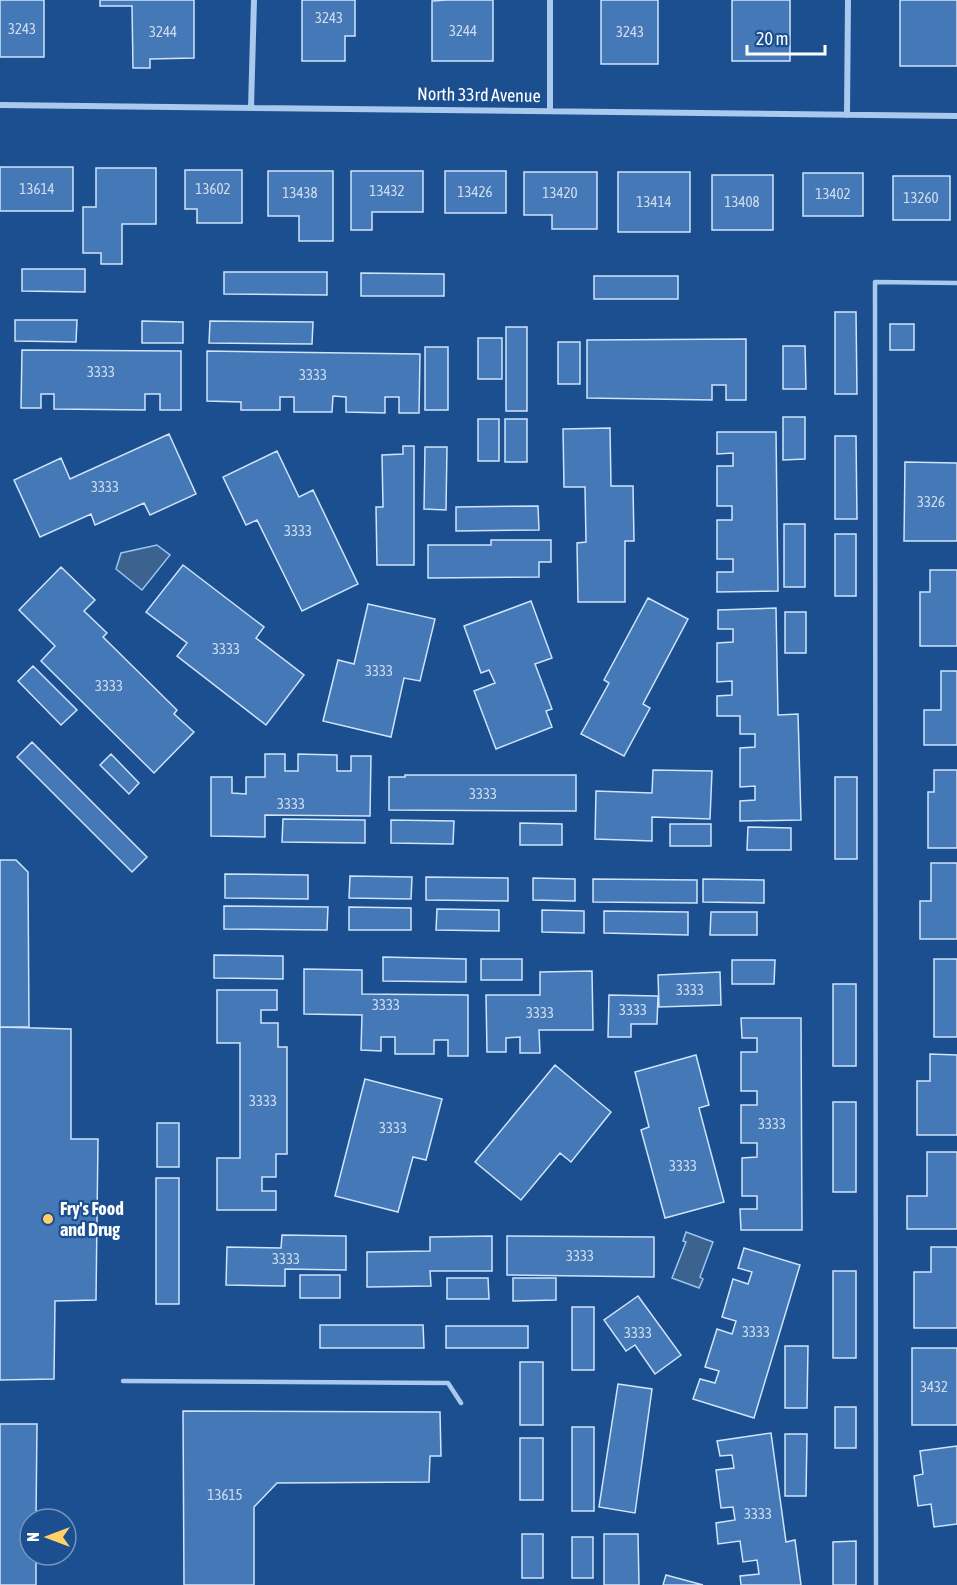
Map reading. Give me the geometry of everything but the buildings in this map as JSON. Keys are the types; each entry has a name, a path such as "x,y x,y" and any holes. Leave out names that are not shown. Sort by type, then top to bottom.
{"street":[{"path":"251,108 254,0"},
{"path":"550,0 550,111"},
{"path":"847,116 848,0"},
{"name":"North 33rd Avenue","path":"0,105 957,116"}],"lane":[{"path":"876,1585 875,282 957,283"},
{"path":"123,1381 448,1383 461,1403"}],"water":[{"path":"157,545 170,555 142,590 116,569 121,553"},
{"path":"686,1232 713,1242 700,1277 703,1279 699,1288 672,1278 686,1242 683,1241"}],"place":[{"name":"Fry's Food and Drug","path":"48,1219"}]}
